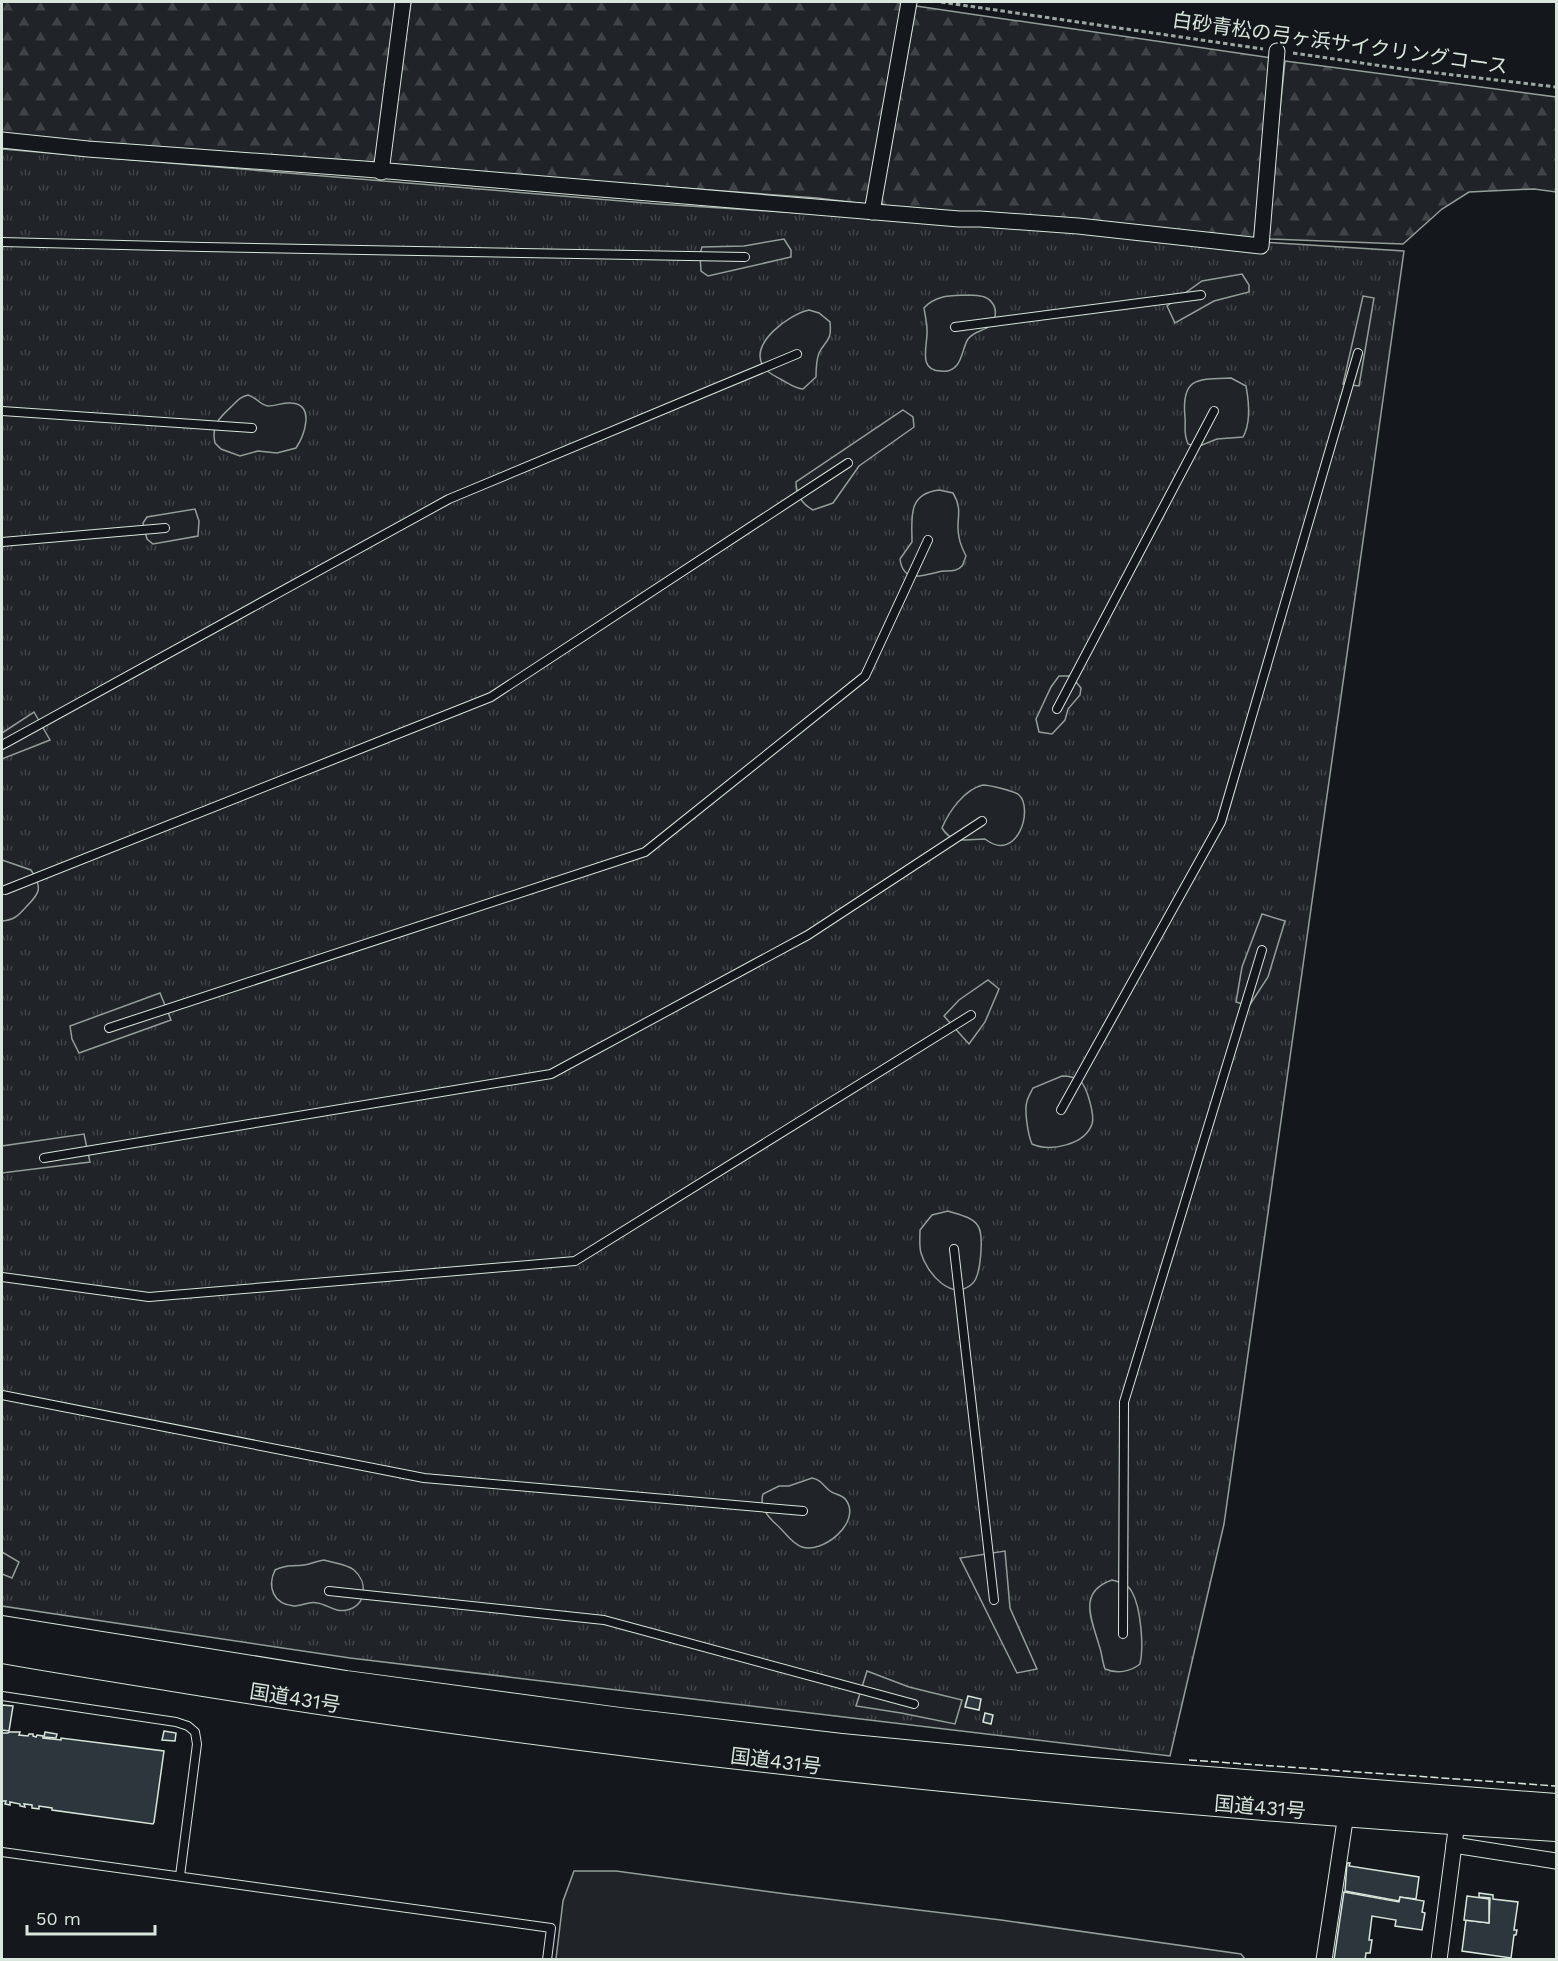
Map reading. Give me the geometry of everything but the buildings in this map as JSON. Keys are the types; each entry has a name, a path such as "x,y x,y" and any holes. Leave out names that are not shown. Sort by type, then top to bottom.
{"highway":[{"name":"国道431号","path":"2,1629 346,1684 620,1721 841,1747 1104,1772 1557,1807"},
{"name":"国道431号","path":"2,1650 348,1706 614,1742 849,1770 1346,1814 1456,1834 1557,1828"}],"street":[{"path":"381,172 403,2"},
{"path":"872,212 909,2"},
{"path":"2,140 88,149 959,219 1078,226 1262,246 1277,51"},
{"path":"1324,1959 1346,1814"},
{"path":"1442,1959 1456,1834 1557,1861"}],"lane":[{"path":"2,242 745,257"},
{"path":"955,327 1202,295"},
{"path":"1061,1110 1221,822 1359,353"},
{"path":"2,746 448,499 797,354"},
{"path":"2,411 252,428"},
{"path":"1057,709 1214,411"},
{"path":"5,890 491,697 848,463"},
{"path":"2,542 165,528"},
{"path":"109,1028 645,852 865,676 928,540"},
{"path":"44,1158 551,1074 808,935 982,821"},
{"path":"1123,1634 1124,1402 1262,950"},
{"path":"2,1277 149,1297 575,1261 971,1015"},
{"path":"954,1249 994,1600"},
{"path":"2,1395 424,1478 803,1511"},
{"path":"329,1591 604,1620 914,1704"},
{"path":"2,1696 176,1722 188,1726 195,1732 196,1744 180,1876"},
{"path":"2,1852 551,1928 547,1959"}],"path":[{"name":"白砂青松の弓ヶ浜サイクリングコース","path":"941,2 1403,69 1557,87"}],"green space":[{"path":"2,2 397,2 376,160 371,163 2,136"},
{"path":"411,2 903,3 866,204 817,198 389,166 388,157"},
{"path":"916,6 1272,58 1254,238 884,206 881,202"},
{"path":"1285,61 1556,97 1556,192 1534,189 1469,192 1442,209 1403,244 1270,239 1267,236"},
{"path":"2,149 658,204 1404,251 1224,1524 1170,1756 350,1658 2,1606"},
{"path":"784,239 791,250 791,257 708,276 701,271 702,247 744,246"},
{"path":"1242,274 1249,285 1249,292 1214,301 1175,323 1167,306 1202,281"},
{"path":"982,296 991,301 996,310 993,322 968,339 959,362 954,368 945,371 934,370 929,367 925,356 927,330 924,308 939,298"},
{"path":"1363,296 1374,298 1359,386 1343,384"},
{"path":"809,310 819,313 830,322 830,333 818,356 816,377 803,389 792,386 769,372 763,366 760,357 766,339 782,323"},
{"path":"1231,378 1246,386 1248,419 1243,437 1217,439 1197,447 1188,444 1185,433 1184,404 1189,387 1201,380"},
{"path":"248,395 265,405 291,403 303,409 306,415 305,429 296,448 277,453 258,451 240,456 221,449 215,443 214,431 220,418 239,399"},
{"path":"903,410 913,417 914,427 859,466 833,503 813,510 803,502 798,495 796,482"},
{"path":"939,490 953,493 956,499 959,510 959,537 966,556 962,566 957,570 920,576 909,575 902,567 900,559 912,542 912,516 916,502 921,496"},
{"path":"195,509 199,521 198,536 153,544 147,539 143,523 147,517"},
{"path":"1059,676 1071,676 1081,688 1080,695 1068,709 1065,720 1052,734 1039,732 1036,719 1051,687"},
{"path":"34,712 50,740 2,759 2,733"},
{"path":"983,785 1017,793 1023,802 1025,811 1020,832 1006,845 996,845 985,839 956,839 942,828 958,802 970,791"},
{"path":"2,860 31,870 37,881 38,890 21,913 13,919 2,921"},
{"path":"1262,914 1285,921 1268,977 1249,1006 1236,1002 1242,967"},
{"path":"988,980 999,989 985,1022 969,1044 944,1016 959,1000"},
{"path":"160,993 171,1020 79,1053 72,1039 70,1026"},
{"path":"1062,1076 1074,1078 1083,1084 1091,1108 1092,1124 1082,1137 1066,1145 1048,1147 1032,1144 1026,1116 1029,1096 1033,1088"},
{"path":"84,1134 90,1162 2,1173 2,1146"},
{"path":"948,1211 972,1220 980,1231 981,1256 978,1273 972,1284 964,1289 956,1290 941,1283 929,1269 920,1250 920,1230 932,1215"},
{"path":"812,1478 844,1498 850,1509 849,1518 838,1534 820,1546 811,1548 802,1547 789,1538 768,1515 763,1507 762,1499 763,1494 779,1486 789,1486"},
{"path":"1005,1551 1010,1608 1037,1669 1017,1673 960,1558"},
{"path":"2,1552 19,1562 12,1578 2,1574"},
{"path":"324,1560 348,1566 359,1575 363,1593 362,1598 354,1607 339,1610 314,1603 287,1605 274,1594 272,1583 275,1570"},
{"path":"1112,1580 1126,1585 1132,1592 1138,1608 1141,1628 1140,1664 1123,1671 1105,1669 1091,1617 1091,1599 1094,1592 1101,1585"},
{"path":"867,1671 909,1687 962,1700 955,1724 856,1706"},
{"path":"574,1871 616,1871 1001,1920 1241,1954 1245,1959 556,1959 563,1901"}],"fence":[{"path":"1189,1760 1556,1786"}]}
